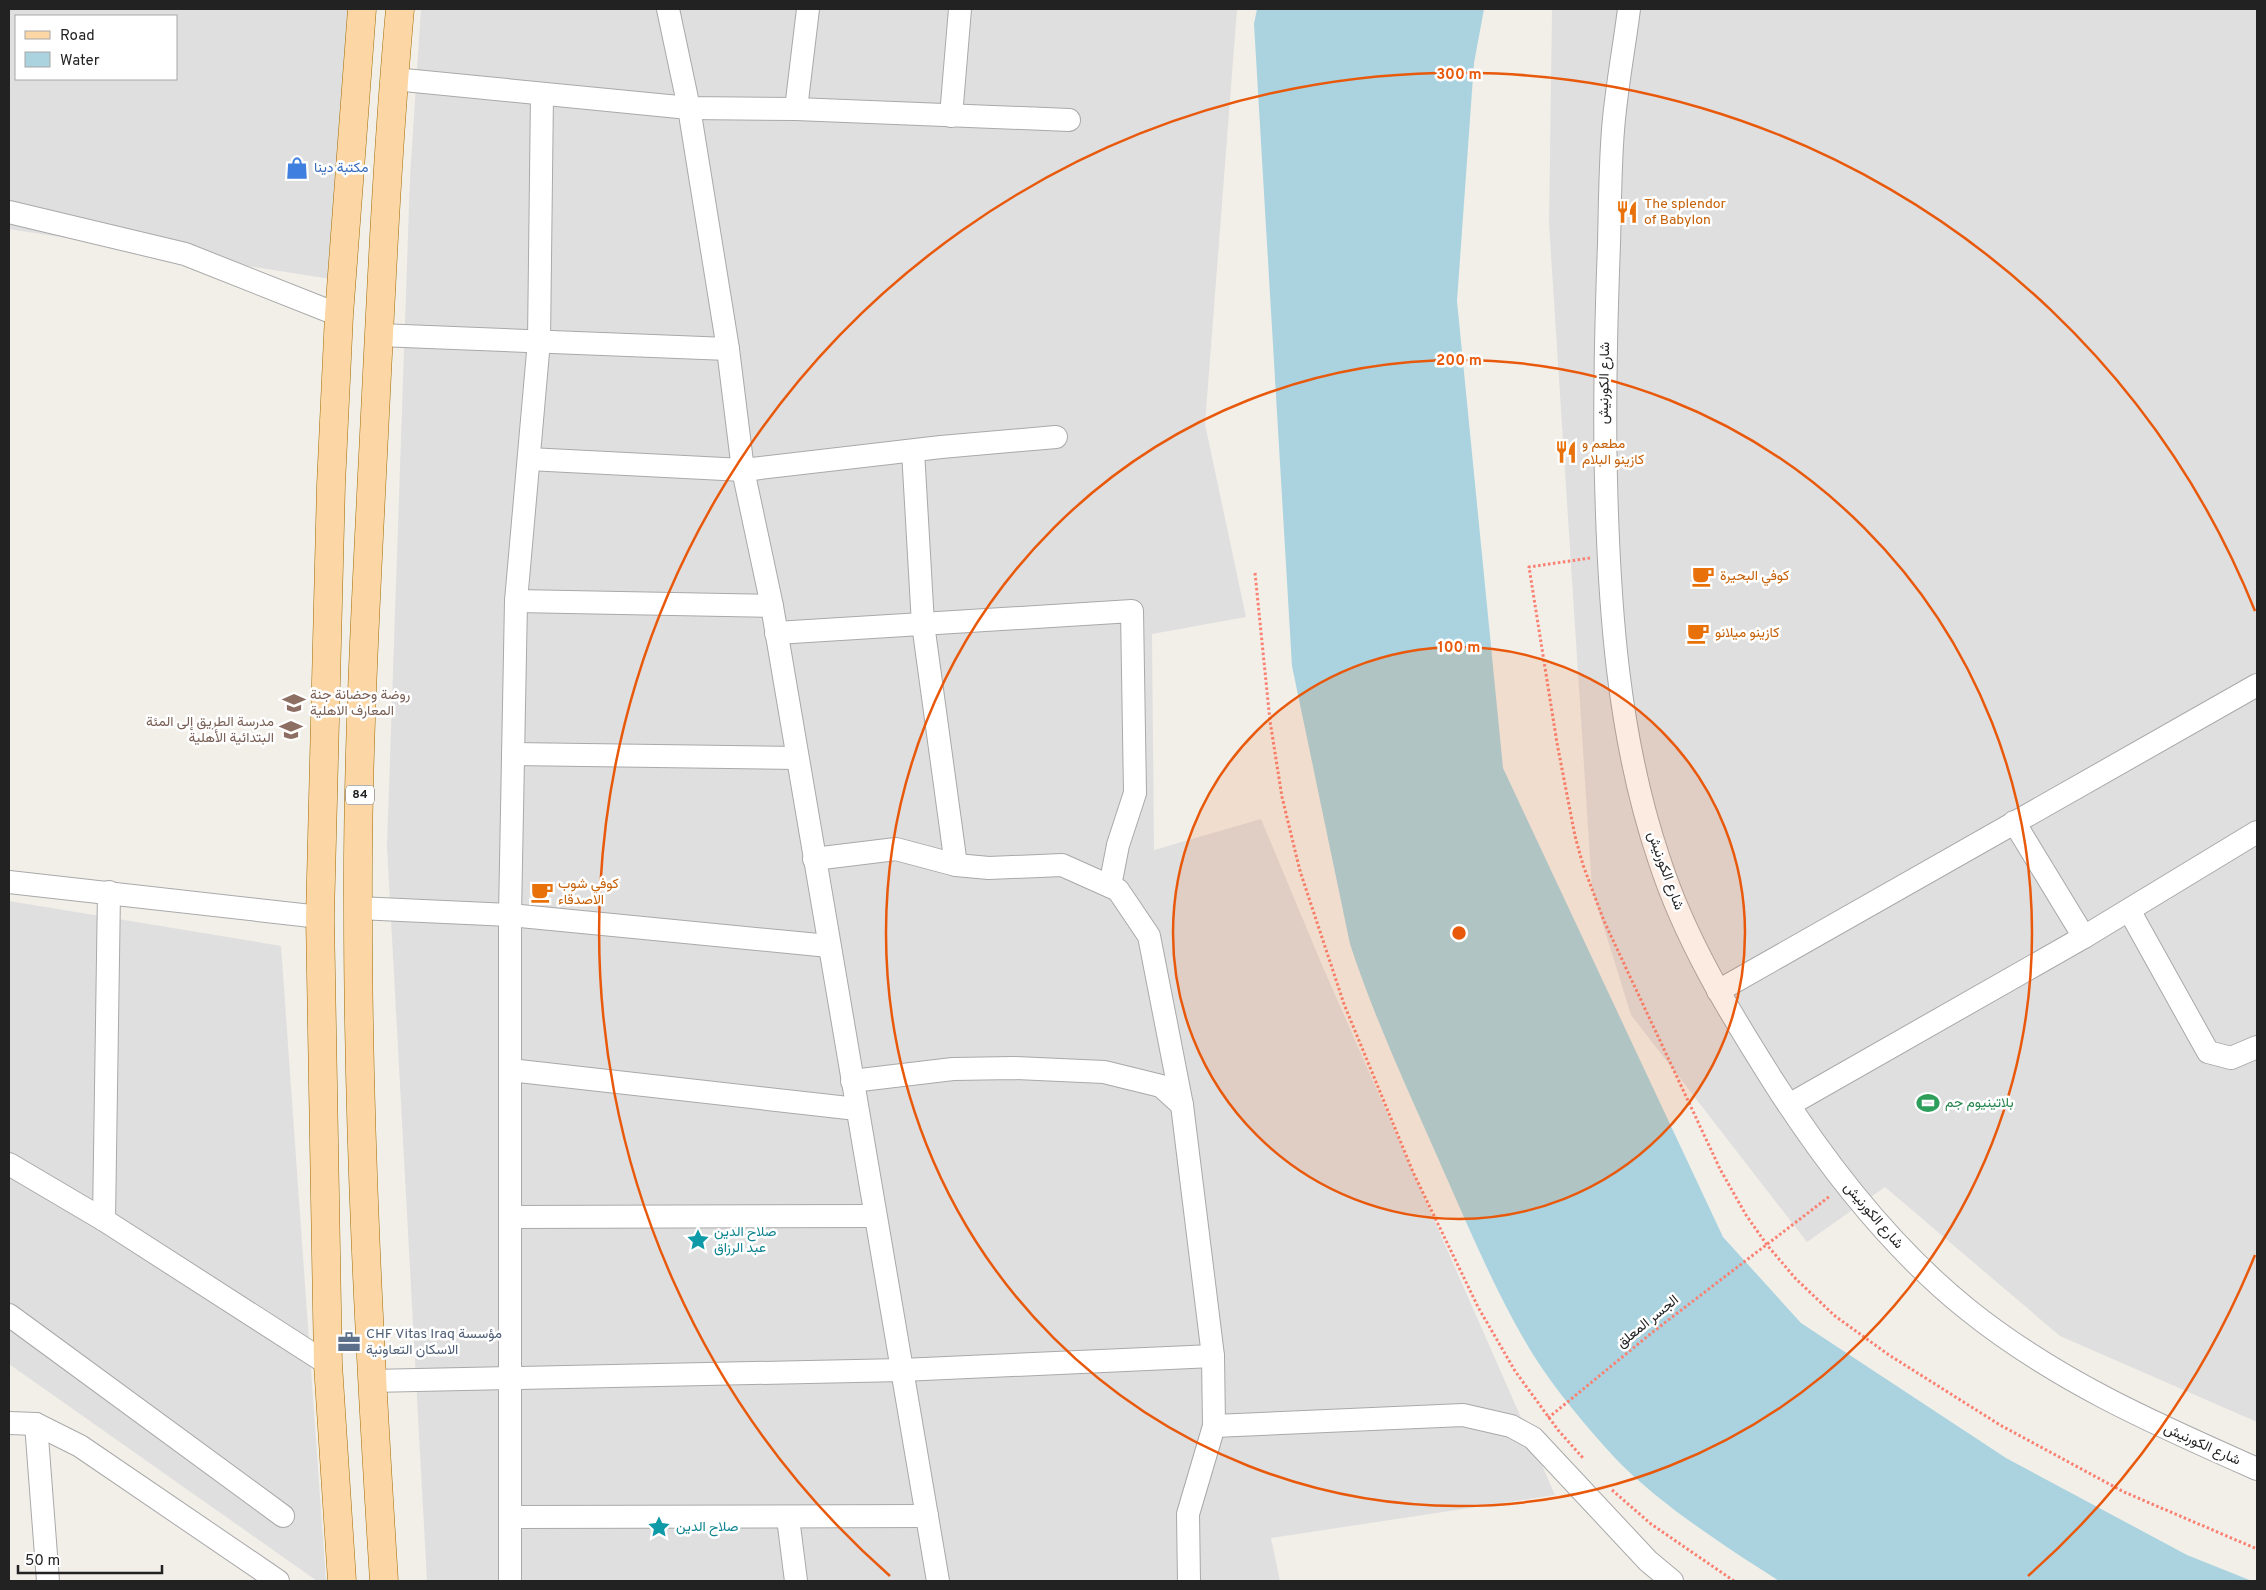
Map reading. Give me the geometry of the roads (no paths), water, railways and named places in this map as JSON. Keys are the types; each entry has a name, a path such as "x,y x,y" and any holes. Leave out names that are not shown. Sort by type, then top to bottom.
{"main road":[{"path":"342,1581 328,1364 320,917 331,478 339,314 362,9"},
{"name":"84","path":"386,1580 371,1381 364,1221 358,908 362,681 379,334 400,9"},
{"path":"331,478 342,487 355,489 364,486 372,480"},
{"path":"330,508 340,500 350,498 365,505 370,512"}],"street":[{"path":"668,9 689,108 728,349 743,470 772,606 856,1109 938,1581"},
{"path":"796,110 808,9"},
{"path":"951,116 960,9"},
{"name":"شارع الكورنيش","path":"1630,9 1613,128 1604,381 1608,555 1612,611 1626,722 1650,831 1672,896 1718,991 1789,1105 1845,1184 1882,1228 1923,1270 1966,1308 2010,1342 2057,1372 2106,1400 2257,1469"},
{"path":"394,79 689,108 1069,120"},
{"path":"510,1581 510,915 516,601 539,341 542,94"},
{"path":"9,212 185,254 339,314"},
{"path":"379,334 728,349"},
{"path":"529,459 743,470 1056,436"},
{"path":"913,451 924,624 956,865"},
{"path":"516,601 772,606"},
{"path":"776,633 1132,611 1135,793 1118,845 1110,886"},
{"path":"1718,991 2257,685"},
{"path":"513,754 797,758"},
{"path":"2014,822 2084,937"},
{"path":"1789,1105 2084,937 2257,832"},
{"path":"814,859 896,849 956,865 989,868 1062,866 1118,890 1149,936 1182,1105 1213,1356 1214,1426 1188,1514 1189,1581"},
{"path":"9,882 320,917"},
{"path":"104,1220 109,892"},
{"path":"358,908 510,915 829,946"},
{"path":"2129,910 2208,1052 2231,1058 2257,1047"},
{"path":"852,1081 953,1070 1014,1068 1104,1072 1161,1086 1182,1105"},
{"path":"510,1070 856,1109"},
{"path":"9,1164 104,1220 328,1364"},
{"path":"511,1216 875,1216"},
{"path":"9,1315 283,1516"},
{"path":"371,1381 902,1370 1213,1356"},
{"path":"1214,1426 1463,1415 1511,1426 1533,1438 1648,1561 1672,1581"},
{"path":"9,1423 36,1424 80,1446 278,1581"},
{"path":"36,1424 48,1581"},
{"path":"510,1517 788,1518 927,1516"},
{"path":"788,1518 796,1581"}],"water":[{"path":"1257,9 1484,9 1474,63 1457,301 1503,768 1723,1237 1801,1323 2006,1458 2187,1555 2252,1581 1779,1581 1694,1524 1633,1475 1615,1458 1583,1421 1552,1383 1534,1356 1494,1283 1391,1051 1359,971 1350,944 1292,666 1254,24"}],"place":[{"name":"مكتبة دينا","path":"297,168"},
{"name":"The splendor of Babylon","path":"1627,212"},
{"name":"مطعم و كازينو البلام","path":"1566,452"},
{"name":"كوفي البحيرة","path":"1703,576"},
{"name":"كازينو ميلانو","path":"1698,633"},
{"name":"روضة وحضانة جنة المعارف الاهلية","path":"294,703"},
{"name":"مدرسة الطريق إلى المئة البتدائية الأهلية","path":"291,730"},
{"name":"كوفي شوب الاصدقاء","path":"542,892"},
{"name":"بلاتينيوم جم","path":"1928,1103"},
{"name":"صلاح الدين عبد الرزاق","path":"698,1240"},
{"name":"CHF Vitas Iraq مؤسسة الاسكان التعاونية","path":"349,1342"},
{"name":"صلاح الدين","path":"659,1527"}]}
